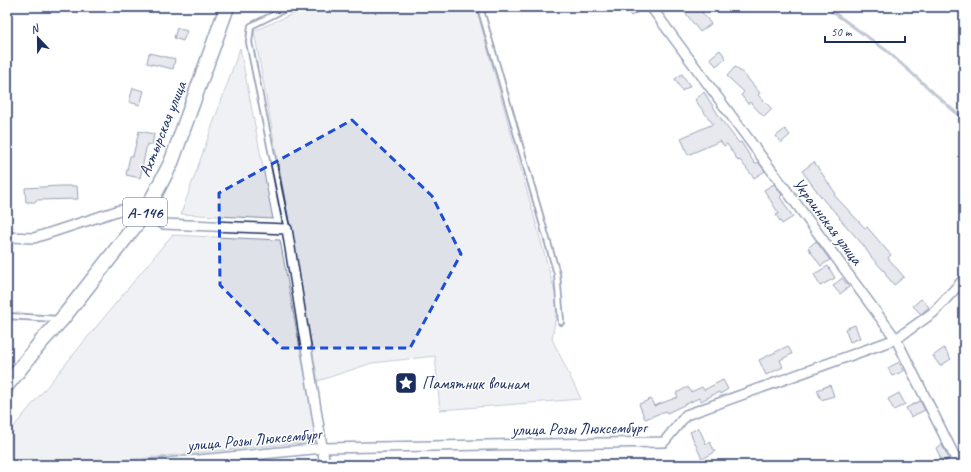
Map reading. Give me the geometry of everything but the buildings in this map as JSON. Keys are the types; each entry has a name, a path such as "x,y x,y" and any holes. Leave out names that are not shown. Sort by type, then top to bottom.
{"highway":[{"name":"Ахтырская улица","path":"7,385 41,342 62,319 145,213 171,163 227,7"}],"street":[{"name":"Украинская улица","path":"651,7 896,339 960,460"},
{"path":"7,237 34,238 120,210 145,213 163,224 287,229 323,448 324,465"},
{"name":"улица Розы Люксембург","path":"146,465 323,448 664,442 686,415 896,339 934,312 964,279"},
{"path":"949,465 960,460"}],"lane":[{"path":"287,229 249,42 251,26 289,7"},
{"path":"480,7 557,274 561,322"},
{"path":"7,316 62,319"}],"highlighted area":[{"path":"352,120 432,196 461,254 410,348 282,348 220,285 219,193"}],"shaded area":[{"path":"308,7 476,7 558,303 552,339 581,399 440,410 435,356 372,363 318,381 254,31"},
{"path":"240,48 273,219 181,214"},
{"path":"172,235 280,240 317,441 75,465 7,465 7,435"}],"waterway":[{"path":"826,7 887,51 964,120"}],"place":[{"name":"Памятник воинам","path":"406,383"}]}
